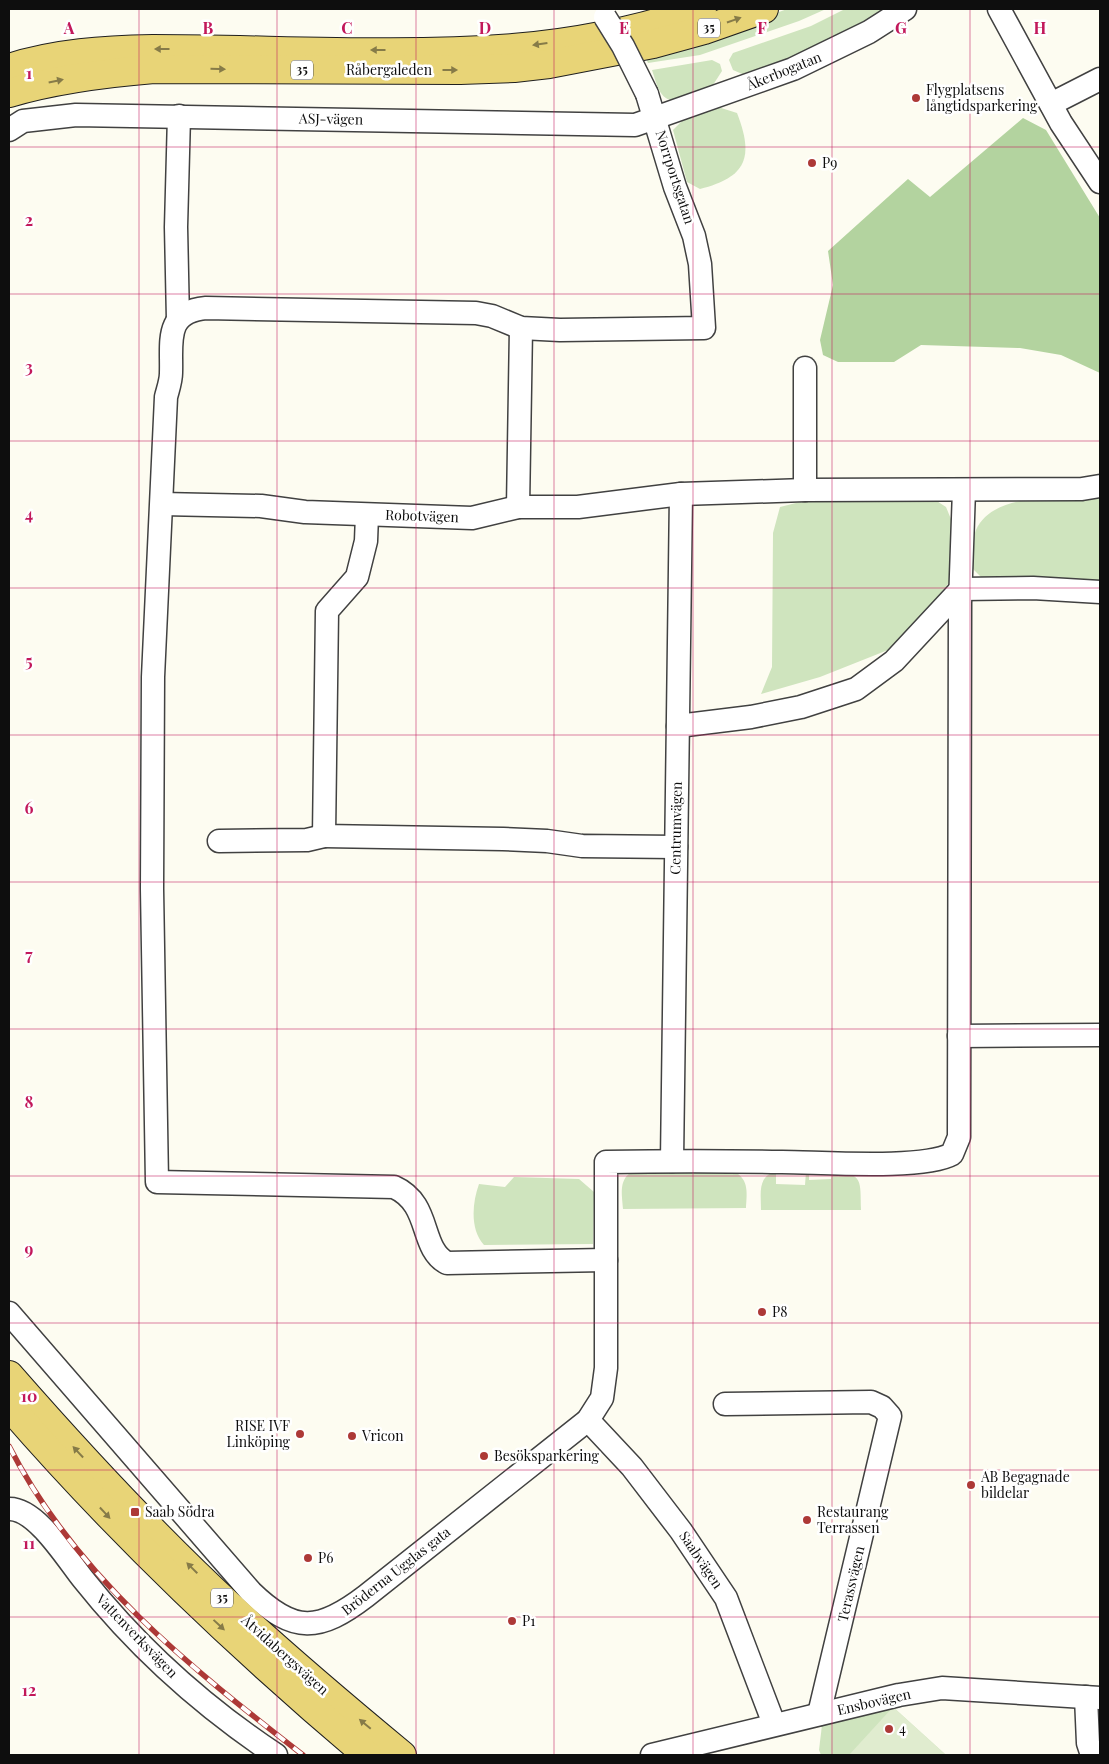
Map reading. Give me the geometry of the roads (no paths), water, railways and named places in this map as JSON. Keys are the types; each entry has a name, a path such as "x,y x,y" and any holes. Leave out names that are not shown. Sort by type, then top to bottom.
{"main road":[{"name":"Råbergaleden","path":"9,68 52,56 103,50 162,48 456,51 515,48 597,35 702,9"},
{"name":"Råbergaleden","path":"9,93 58,80 108,72 154,69 460,70 549,64 653,44 704,30 764,9"},
{"name":"Åtvidabergsvägen","path":"9,1375 98,1474 229,1605 282,1654 402,1755"},
{"name":"Åtvidabergsvägen","path":"9,1406 99,1506 184,1592 247,1651 367,1755"}],"street":[{"name":"Åkerbogatan","path":"656,118 793,69 869,32 905,9"},
{"path":"999,9 1051,104 1090,151 1100,182"},
{"name":"Norrportsgatan","path":"521,328 560,330 704,328 700,264 694,236 675,187 656,118 647,94 623,46 602,13"},
{"path":"1051,104 1100,80"},
{"name":"ASJ-vägen","path":"9,130 23,122 57,116 179,116 624,127 641,124 656,118"},
{"path":"178,320 176,227 179,116"},
{"path":"518,507 521,328 492,316 476,313 386,310 206,308 193,309 178,320 171,334 171,377 166,397 153,677 152,889 157,1182 394,1187 404,1191 413,1200 434,1251 447,1263 606,1260"},
{"path":"806,368 806,490"},
{"name":"Robotvägen","path":"162,504 262,506 305,512 472,518 518,507 578,507 681,494 806,490 1082,489 1100,486"},
{"path":"672,1161 869,1163 942,1160 952,1154 959,1137 960,589 964,490"},
{"name":"Centrumvägen","path":"672,1161 681,494"},
{"path":"324,836 327,611 357,577 366,541 367,515"},
{"path":"678,726 751,717 793,709 856,688 894,662 960,589 1033,588 1100,592"},
{"path":"219,840 307,840 324,836 503,839 547,841 582,846 676,847"},
{"path":"958,1036 1100,1035"},
{"name":"Bröderna Ugglas gata","path":"9,1313 251,1592 275,1613 296,1623 322,1622 335,1618 349,1609 588,1420 602,1398 606,1368 606,1162 672,1161"},
{"name":"Terassvägen","path":"725,1404 871,1402 882,1407 890,1416 819,1714"},
{"name":"Saabvägen","path":"588,1420 632,1467 681,1531 726,1598 774,1724"},
{"name":"Vattenverksvägen","path":"9,1509 24,1511 36,1520 86,1583 158,1660 235,1728 276,1755"},
{"name":"Ensbovägen","path":"652,1755 906,1693 942,1688 1093,1698"},
{"path":"1092,1755 1088,1743 1093,1698"}],"railway":[{"path":"9,1446 36,1493 67,1537 139,1617 219,1688 303,1755"}],"place":[{"name":"Flygplatsens långtidsparkering","path":"916,98"},
{"name":"P9","path":"812,163"},
{"name":"P8","path":"762,1312"},
{"name":"RISE IVF Linköping","path":"300,1434"},
{"name":"Vricon","path":"352,1436"},
{"name":"Besöksparkering","path":"484,1456"},
{"name":"AB Begagnade bildelar","path":"971,1485"},
{"name":"Saab Södra","path":"135,1512"},
{"name":"Restaurang Terrassen","path":"807,1520"},
{"name":"P6","path":"308,1558"},
{"name":"P1","path":"512,1621"},
{"name":"4","path":"889,1729"}]}
